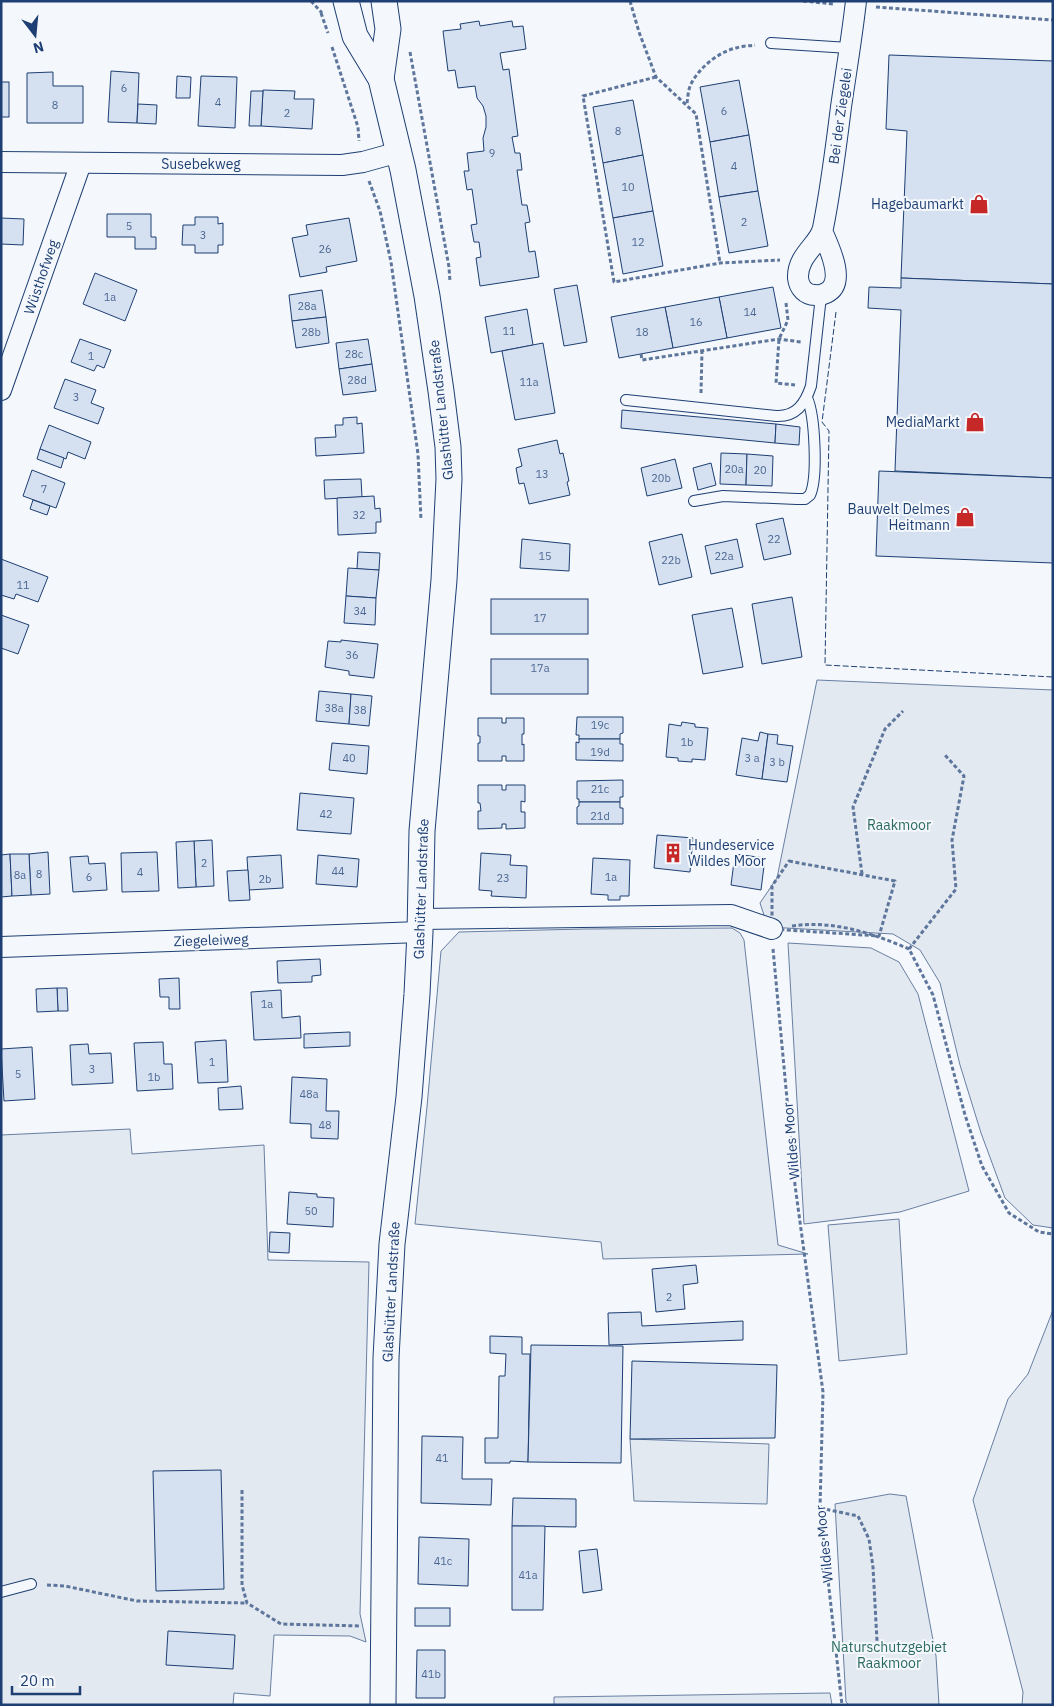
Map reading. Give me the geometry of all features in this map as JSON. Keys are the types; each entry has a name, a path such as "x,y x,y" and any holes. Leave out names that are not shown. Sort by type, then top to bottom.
{"street":[{"name":"Glashütter Landstraße","path":"346,1 354,36 381,79 399,152 429,306 448,447 449,479 444,580 422,831 420,926 408,1096 392,1253 386,1358 383,1705"},
{"name":"Glashütter Landstraße","path":"381,79 388,29 384,1"},
{"name":"Bei der Ziegelei","path":"799,282 799,269 803,260 822,231 856,3"},
{"name":"Susebekweg","path":"1,162 342,165 364,162 399,152"},
{"name":"Wüsthofweg","path":"1,390 81,163"},
{"path":"799,282 805,292 813,296 821,296 835,286 837,277 830,250 822,231"},
{"path":"420,926 731,915 772,939"},
{"name":"Ziegeleiweg","path":"1,948 420,926"}],"lane":[{"path":"771,43 850,48"},
{"path":"626,400 781,416 790,415 799,409 807,398 821,296"},
{"path":"694,501 723,496 805,499 810,495 814,481 813,426 807,398"},
{"path":"1,1592 31,1584"}],"path":[{"path":"630,1 639,32 656,77 696,114 720,263"},
{"path":"803,1 856,3 1053,20"},
{"path":"321,13 358,127 360,148"},
{"path":"686,104 690,86 699,72 718,56 735,48 771,43"},
{"path":"409,49 451,284"},
{"path":"656,77 583,96 614,282 720,263 768,259 803,260"},
{"path":"367,175 380,211 390,262 418,454 422,526"},
{"path":"799,282 786,290 788,320 779,339 776,383 810,386"},
{"path":"641,354 642,360 779,339 816,343"},
{"path":"700,408 702,351"},
{"path":"879,936 895,881 862,874 853,807 885,729 904,711"},
{"path":"909,949 956,889 952,840 964,776 944,754"},
{"name":"Wildes Moor","path":"842,1705 820,1508 823,1392 795,1185 772,939 772,886 789,861 862,874"},
{"path":"772,939 802,925 839,926 879,936 909,949 933,995 965,1115 982,1166 1009,1213 1039,1232 1053,1234"},
{"path":"772,939 879,936"},
{"path":"242,1490 242,1585 248,1603"},
{"path":"820,1508 858,1516 869,1539 874,1567 877,1640"},
{"path":"31,1584 65,1586 137,1602 248,1603 281,1624 384,1628"}],"green space":[{"name":"Raakmoor","path":"817,680 1053,690 1053,1228 1033,1225 1005,1198 981,1133 960,1065 940,983 920,950 893,934 768,927 760,903 777,878"},
{"path":"732,928 740,933 744,940 778,1245 808,1254 603,1259 601,1242 415,1224 441,951 459,932"},
{"path":"788,943 871,948 899,962 918,994 969,1191 900,1212 804,1224"},
{"path":"130,1129 132,1154 264,1145 268,1260 369,1262 360,1614 366,1642 350,1636 274,1635 270,1696 234,1693 233,1705 1,1705 1,1135"},
{"path":"899,1219 907,1354 839,1361 828,1225"},
{"path":"1053,1310 1053,1705 1022,1705 1023,1692 973,1500 1008,1399 1028,1374"},
{"path":"630,1439 769,1444 767,1504 634,1501"},
{"name":"Naturschutzgebiet Raakmoor","path":"890,1494 906,1496 936,1656 939,1705 849,1705 846,1702 835,1504"},
{"path":"830,1693 832,1705 554,1705 554,1697"}],"building":[{"path":"479,21 480,26 512,21 513,27 523,26 526,49 500,53 503,70 509,69 518,136 512,137 515,153 520,153 522,170 517,170 522,205 527,205 530,222 525,223 529,252 535,251 539,277 480,286 476,258 481,257 479,242 474,242 471,225 477,224 472,189 467,190 464,171 469,171 467,153 484,151 483,138 486,116 483,106 477,98 475,86 458,88 455,70 448,71 443,31 461,29 460,24"},
{"name":"Hagebaumarkt","path":"889,55 1053,61 1053,284 901,278 907,131 886,129"},
{"path":"111,71 139,73 137,123 108,122"},
{"path":"53,72 53,86 83,86 83,123 27,123 27,73"},
{"path":"177,76 191,77 190,98 176,98"},
{"path":"201,76 237,77 235,128 198,126"},
{"path":"739,80 749,135 710,142 700,87"},
{"path":"1,82 9,82 9,117 1,117"},
{"path":"263,90 295,91 294,99 314,99 312,129 261,126"},
{"path":"251,91 263,91 261,126 249,126"},
{"path":"633,100 643,155 603,163 593,107"},
{"path":"138,104 157,105 156,124 137,123"},
{"path":"749,135 758,191 719,197 710,142"},
{"path":"643,155 653,211 613,218 603,163"},
{"path":"758,191 768,246 729,253 719,197"},
{"path":"653,211 663,266 623,274 613,218"},
{"path":"107,214 151,214 151,237 156,237 156,249 135,249 135,237 107,237"},
{"path":"195,217 218,217 218,224 223,223 223,245 218,245 218,253 195,253 195,245 182,245 183,225 195,225"},
{"path":"1,218 24,219 23,245 1,244"},
{"path":"349,218 357,261 326,267 327,272 300,277 292,238 308,235 306,225"},
{"path":"95,273 137,290 125,321 83,304"},
{"name":"MediaMarkt","path":"901,278 1053,284 1053,478 895,471 901,310 868,308 869,287 901,288"},
{"path":"577,285 587,342 564,346 554,289"},
{"path":"773,287 781,328 727,338 719,297"},
{"path":"322,290 326,317 292,321 289,295"},
{"path":"719,297 727,338 673,348 665,307"},
{"path":"665,307 673,348 619,358 611,317"},
{"path":"527,309 533,345 491,353 485,317"},
{"path":"326,317 329,343 296,348 292,321"},
{"path":"80,339 111,350 104,368 97,365 94,371 71,362"},
{"path":"368,339 372,364 339,369 336,343"},
{"path":"543,343 555,413 515,420 502,351"},
{"path":"372,364 376,391 343,395 339,369"},
{"path":"65,379 96,390 91,403 104,408 98,424 54,408"},
{"path":"622,410 776,424 775,443 621,428"},
{"path":"357,417 357,424 362,423 364,453 316,456 315,438 336,437 335,425 343,425 343,418"},
{"path":"776,424 800,427 799,445 775,443"},
{"path":"49,425 91,442 85,459 68,452 66,459 40,449"},
{"path":"557,440 560,454 563,453 570,495 529,504 524,483 519,484 516,468 522,466 518,449"},
{"path":"40,449 64,458 61,468 37,459"},
{"path":"721,453 747,454 746,485 720,484"},
{"path":"747,454 773,456 772,486 746,485"},
{"path":"675,459 682,488 647,496 641,468"},
{"path":"711,463 716,485 698,490 693,468"},
{"path":"32,470 65,483 56,508 23,496"},
{"name":"Bauwelt Delmes Heitmann","path":"879,471 1053,478 1053,563 876,556"},
{"path":"361,479 362,497 325,499 324,480"},
{"path":"374,496 375,509 380,508 381,522 376,522 376,533 338,535 337,498"},
{"path":"33,500 50,506 47,515 30,509"},
{"path":"783,518 791,554 764,560 756,524"},
{"path":"682,534 692,577 659,585 649,542"},
{"path":"522,539 570,544 569,571 520,568"},
{"path":"737,539 743,567 711,574 705,546"},
{"path":"358,552 380,553 379,570 357,569"},
{"path":"1,559 48,577 38,602 16,594 14,599 1,595"},
{"path":"348,568 379,570 376,598 346,596"},
{"path":"346,596 376,598 375,625 344,623"},
{"path":"792,597 802,657 762,664 752,604"},
{"path":"491,599 588,599 588,634 491,634"},
{"path":"732,608 743,667 703,674 692,615"},
{"path":"1,615 29,625 18,654 1,648"},
{"path":"341,640 378,644 374,678 349,675 349,671 325,667 328,641 341,642"},
{"path":"491,659 588,659 588,694 491,694"},
{"path":"319,691 351,694 349,724 316,721"},
{"path":"351,694 372,696 369,726 349,724"},
{"path":"577,717 623,717 623,733 620,734 620,739 579,739 579,735 576,735"},
{"path":"478,718 502,718 502,723 506,723 506,718 524,718 522,745 524,744 524,761 506,761 506,756 502,756 502,761 478,761 480,736 478,736"},
{"path":"682,722 695,724 695,727 708,728 705,760 692,759 692,762 678,761 678,758 666,757 669,724 681,726"},
{"path":"760,732 768,734 762,779 736,775 742,738 758,741"},
{"path":"768,734 778,735 777,744 793,746 787,782 762,779"},
{"path":"579,739 620,739 620,744 623,744 623,761 576,760 576,742 579,743"},
{"path":"332,743 369,746 367,774 329,770"},
{"path":"623,780 623,797 620,797 620,802 579,802 579,799 577,799 577,781"},
{"path":"478,785 502,785 502,790 506,790 506,785 525,785 525,802 521,801 521,812 525,812 525,828 506,829 506,824 502,824 502,828 478,829 478,811 481,811 480,803 478,803"},
{"path":"300,793 354,798 351,834 297,830"},
{"path":"579,802 620,802 620,808 623,808 623,824 577,824 577,807"},
{"name":"Hundeservice Wildes Moor","path":"657,835 693,838 690,872 654,868"},
{"path":"212,840 214,886 196,887 194,841"},
{"path":"194,841 196,887 178,888 176,842"},
{"path":"48,852 50,894 31,895 29,854"},
{"path":"157,852 159,891 122,892 121,853"},
{"path":"481,853 511,855 510,865 527,866 526,898 491,896 492,891 479,890"},
{"path":"10,854 12,896 1,897 1,855"},
{"path":"10,854 29,854 31,895 12,896"},
{"path":"735,854 765,858 761,890 731,885"},
{"path":"281,855 283,888 249,890 247,857"},
{"path":"318,855 359,859 357,887 316,884"},
{"path":"88,856 89,864 105,863 107,890 73,892 70,857"},
{"path":"593,858 630,860 629,896 620,896 620,900 608,900 608,895 591,894"},
{"path":"248,870 250,900 229,901 227,871"},
{"path":"320,959 321,975 312,976 312,982 278,983 277,961"},
{"path":"179,978 180,1009 169,1009 169,997 160,997 159,979"},
{"path":"57,988 67,988 68,1011 58,1011"},
{"path":"57,988 58,1011 37,1012 36,989"},
{"path":"281,990 282,1018 300,1016 301,1038 254,1040 251,992"},
{"path":"350,1032 350,1046 304,1048 304,1034"},
{"path":"226,1040 228,1082 198,1083 195,1042"},
{"path":"163,1042 164,1064 172,1064 173,1089 137,1091 134,1043"},
{"path":"88,1044 89,1054 111,1053 113,1083 72,1085 70,1045"},
{"path":"32,1047 35,1099 4,1101 1,1049"},
{"path":"292,1077 327,1079 326,1111 339,1111 338,1139 311,1138 311,1124 290,1123"},
{"path":"241,1086 243,1109 219,1110 218,1088"},
{"path":"289,1192 317,1194 317,1197 334,1198 333,1227 287,1224"},
{"path":"270,1232 290,1233 289,1253 269,1252"},
{"path":"696,1265 698,1283 683,1285 685,1309 656,1312 652,1269"},
{"path":"641,1312 642,1326 743,1321 743,1340 609,1345 608,1313"},
{"path":"490,1336 522,1337 522,1354 530,1354 528,1462 485,1463 485,1438 498,1438 499,1376 505,1376 506,1354 490,1353"},
{"path":"531,1345 623,1346 621,1463 528,1462"},
{"path":"632,1361 777,1365 775,1438 630,1439"},
{"path":"422,1436 463,1437 462,1479 492,1479 491,1505 421,1503"},
{"path":"221,1470 224,1589 156,1591 153,1471"},
{"path":"513,1498 576,1499 576,1527 512,1526"},
{"path":"512,1526 545,1526 543,1610 512,1610"},
{"path":"419,1537 469,1539 468,1586 418,1584"},
{"path":"597,1549 602,1590 583,1593 579,1551"},
{"path":"415,1608 450,1608 450,1626 415,1626"},
{"path":"168,1631 235,1635 233,1669 166,1665"},
{"path":"417,1650 445,1650 445,1698 416,1698"}],"fence":[{"path":"836,312 822,422 829,431 825,665 1053,677"}],"place":[{"name":"Hagebaumarkt","path":"979,204"},
{"name":"MediaMarkt","path":"975,422"},
{"name":"Bauwelt Delmes Heitmann","path":"965,517"},
{"name":"Hundeservice Wildes Moor","path":"673,853"}]}
